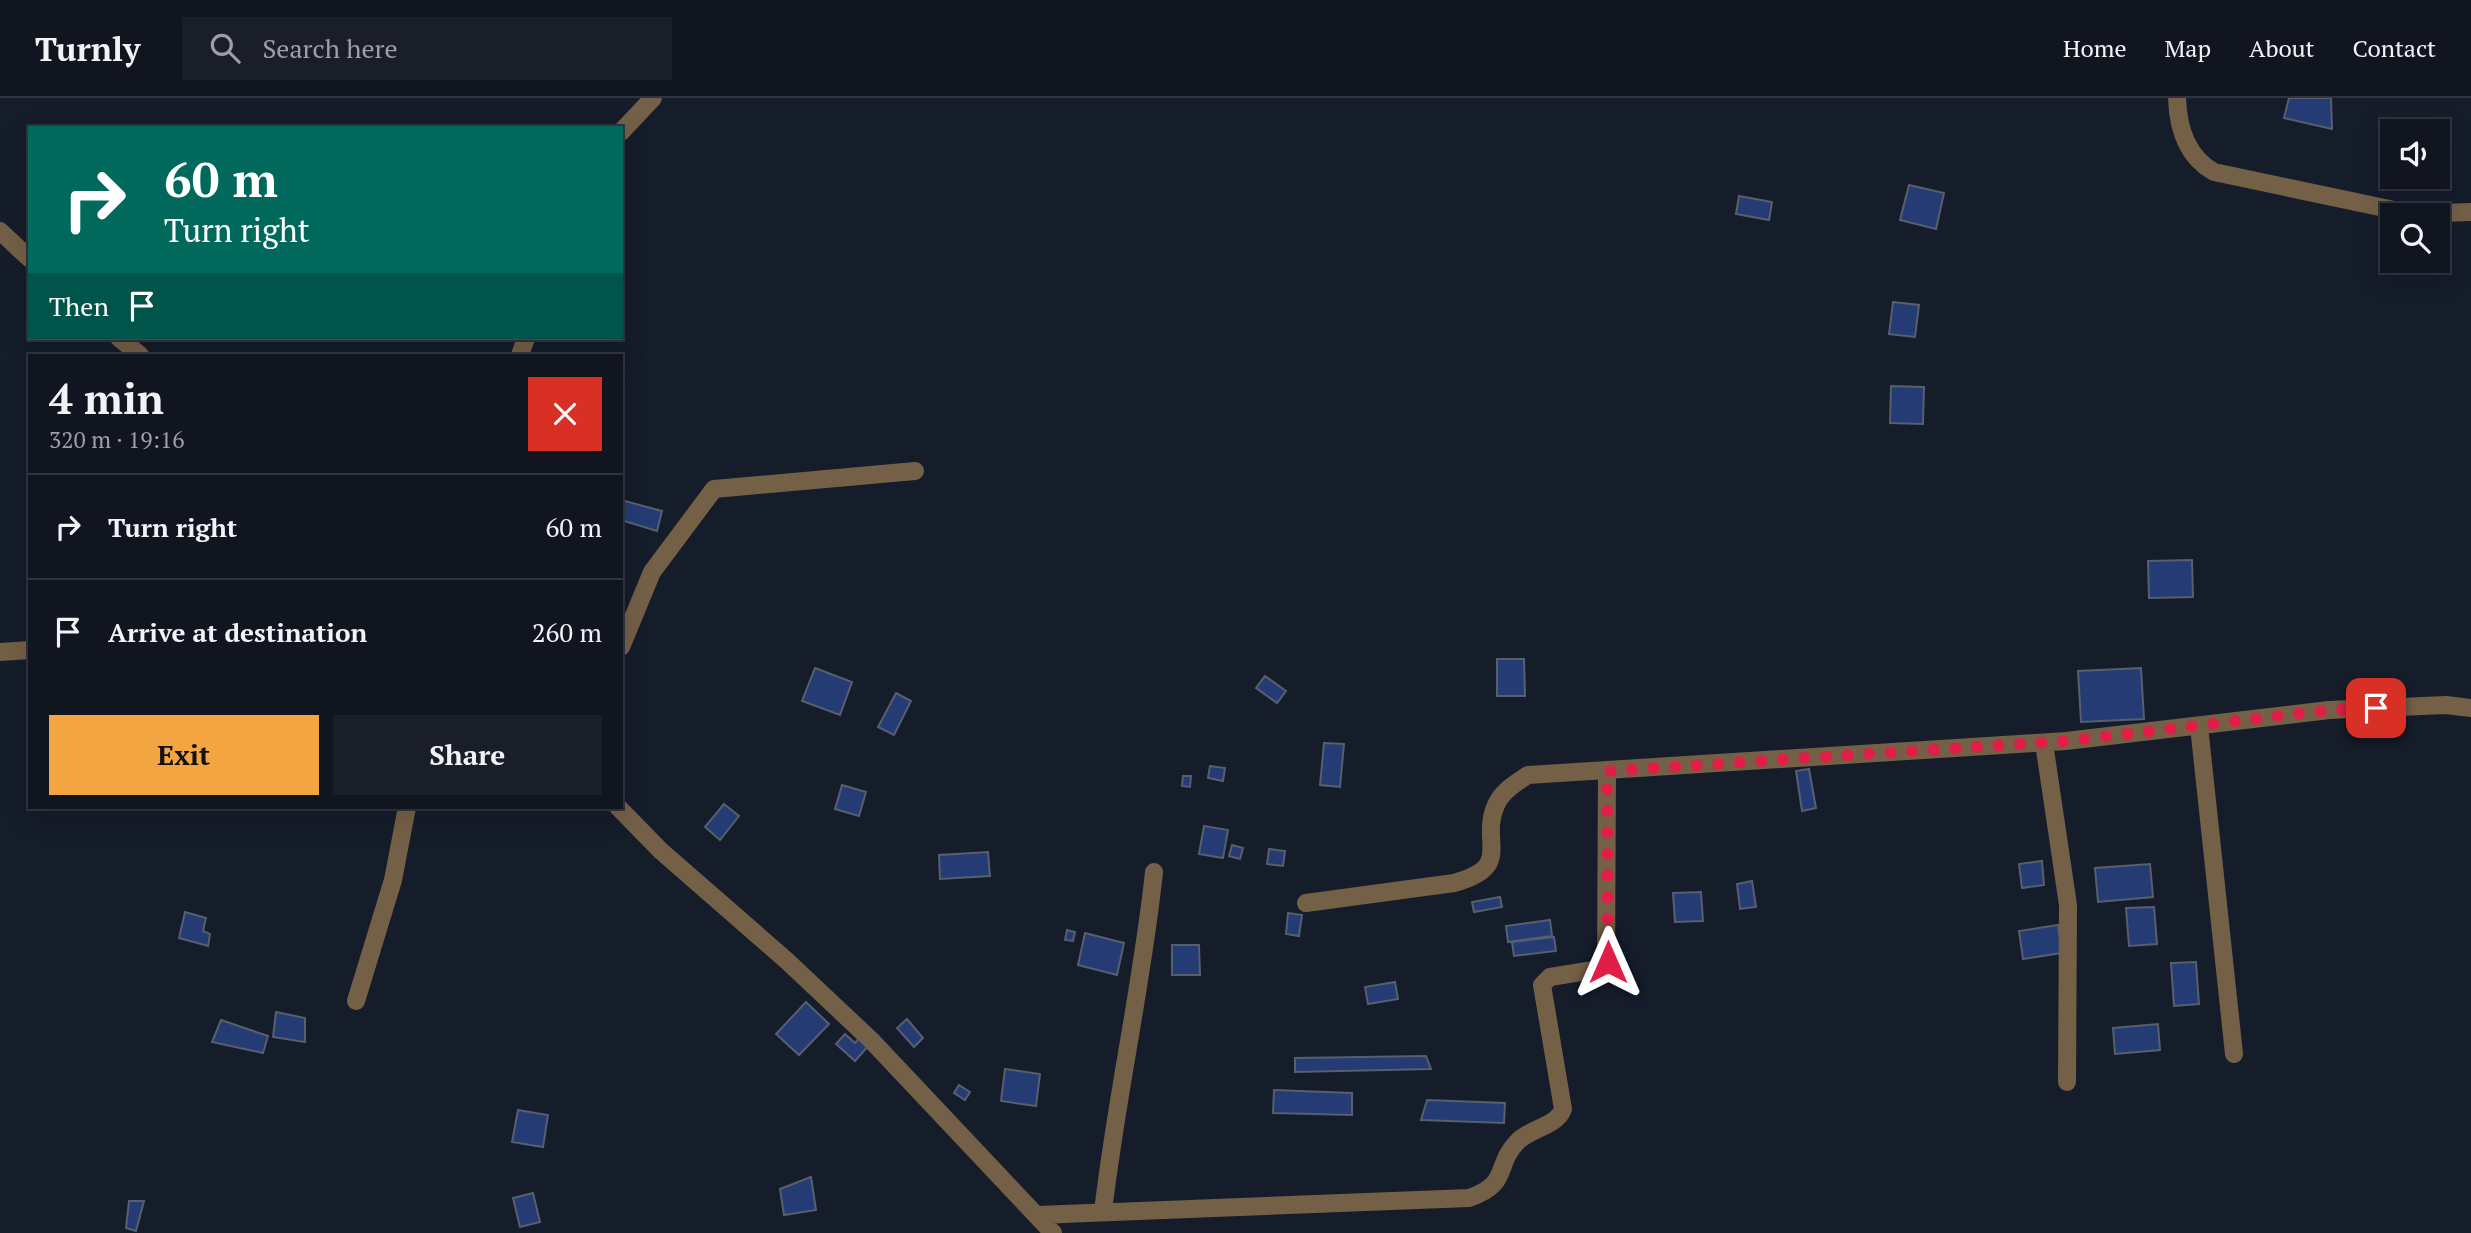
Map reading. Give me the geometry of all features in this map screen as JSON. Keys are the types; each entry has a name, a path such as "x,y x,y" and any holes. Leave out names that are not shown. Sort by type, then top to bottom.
{"street":[{"path":"623,130 653,98"},
{"path":"2177,98 2185,142 2197,163 2214,172 2413,214 2471,212"},
{"path":"0,231 28,257"},
{"path":"121,340 139,354"},
{"path":"623,641 652,572 715,489 915,471"},
{"path":"0,652 28,650"},
{"path":"1306,903 1454,883 1478,876 1487,866 1490,855 1495,806 1506,790 1528,775 2044,743 2329,710 2446,705 2471,708"},
{"path":"2199,726 2234,1054"},
{"path":"2044,743 2068,905 2067,1082"},
{"path":"1038,1215 1469,1198 1489,1191 1502,1175 1508,1154 1518,1141 1534,1129 1555,1120 1563,1109 1558,1066 1542,985 1550,977 1606,968 1607,771"},
{"path":"356,1000 393,880 407,809"},
{"path":"620,809 661,851 786,960 871,1040 1053,1233"},
{"path":"1102,1212 1114,1116 1146,950 1154,872"}],"building":[{"path":"2289,98 2331,98 2332,129 2284,118"},
{"path":"1909,185 1944,193 1936,229 1900,220"},
{"path":"1739,196 1772,202 1769,220 1736,214"},
{"path":"1893,302 1919,305 1915,337 1889,334"},
{"path":"1891,386 1924,387 1923,424 1890,423"},
{"path":"623,501 662,511 657,531 623,521"},
{"path":"2192,560 2193,597 2149,598 2148,561"},
{"path":"1497,659 1524,659 1525,696 1497,696"},
{"path":"815,668 852,682 840,715 802,701"},
{"path":"2141,668 2144,719 2081,722 2078,671"},
{"path":"1265,676 1286,691 1277,703 1256,688"},
{"path":"896,693 911,701 894,735 878,727"},
{"path":"1324,743 1344,744 1340,787 1320,785"},
{"path":"1210,766 1225,768 1223,781 1208,778"},
{"path":"1809,769 1816,808 1802,811 1796,771"},
{"path":"1183,776 1191,776 1190,787 1182,786"},
{"path":"842,785 866,792 859,816 835,809"},
{"path":"724,804 739,816 720,840 705,827"},
{"path":"1204,826 1228,830 1223,858 1199,854"},
{"path":"1232,845 1243,848 1240,859 1229,856"},
{"path":"1269,849 1285,851 1283,866 1267,864"},
{"path":"988,852 990,876 940,879 939,855"},
{"path":"2042,861 2044,885 2022,888 2019,864"},
{"path":"2150,864 2153,897 2098,902 2095,868"},
{"path":"1752,881 1756,907 1740,909 1737,884"},
{"path":"1701,892 1703,921 1675,922 1673,893"},
{"path":"1500,897 1502,907 1474,912 1472,902"},
{"path":"2154,907 2157,944 2129,946 2126,908"},
{"path":"185,912 206,918 203,931 210,934 208,946 179,938"},
{"path":"1288,913 1302,915 1299,936 1286,934"},
{"path":"1550,920 1552,936 1508,942 1506,926"},
{"path":"2058,925 2062,953 2023,959 2019,931"},
{"path":"1067,930 1075,932 1073,941 1065,940"},
{"path":"1085,933 1124,943 1117,975 1078,965"},
{"path":"1554,937 1556,951 1514,956 1512,942"},
{"path":"1172,945 1199,945 1200,975 1172,975"},
{"path":"2196,962 2199,1004 2174,1006 2171,963"},
{"path":"1395,982 1398,999 1368,1004 1365,987"},
{"path":"806,1002 829,1024 799,1055 776,1034"},
{"path":"276,1012 305,1018 305,1042 273,1037"},
{"path":"907,1019 923,1038 914,1047 897,1028"},
{"path":"221,1020 268,1036 263,1053 212,1042"},
{"path":"2158,1024 2160,1050 2115,1054 2113,1028"},
{"path":"845,1034 855,1043 861,1036 870,1044 855,1061 836,1044"},
{"path":"1426,1056 1431,1069 1295,1072 1295,1058"},
{"path":"1005,1069 1040,1074 1036,1106 1001,1101"},
{"path":"959,1085 970,1092 965,1100 954,1093"},
{"path":"1274,1090 1352,1093 1352,1115 1273,1113"},
{"path":"1427,1100 1505,1103 1504,1123 1421,1120"},
{"path":"518,1110 548,1115 543,1147 512,1142"},
{"path":"811,1177 816,1210 784,1215 780,1189"},
{"path":"533,1193 540,1222 520,1227 513,1198"},
{"path":"129,1201 144,1201 136,1231 126,1228"}],"route":[{"path":"1608,962 1607,771 2066,741 2329,710 2376,708"}]}
